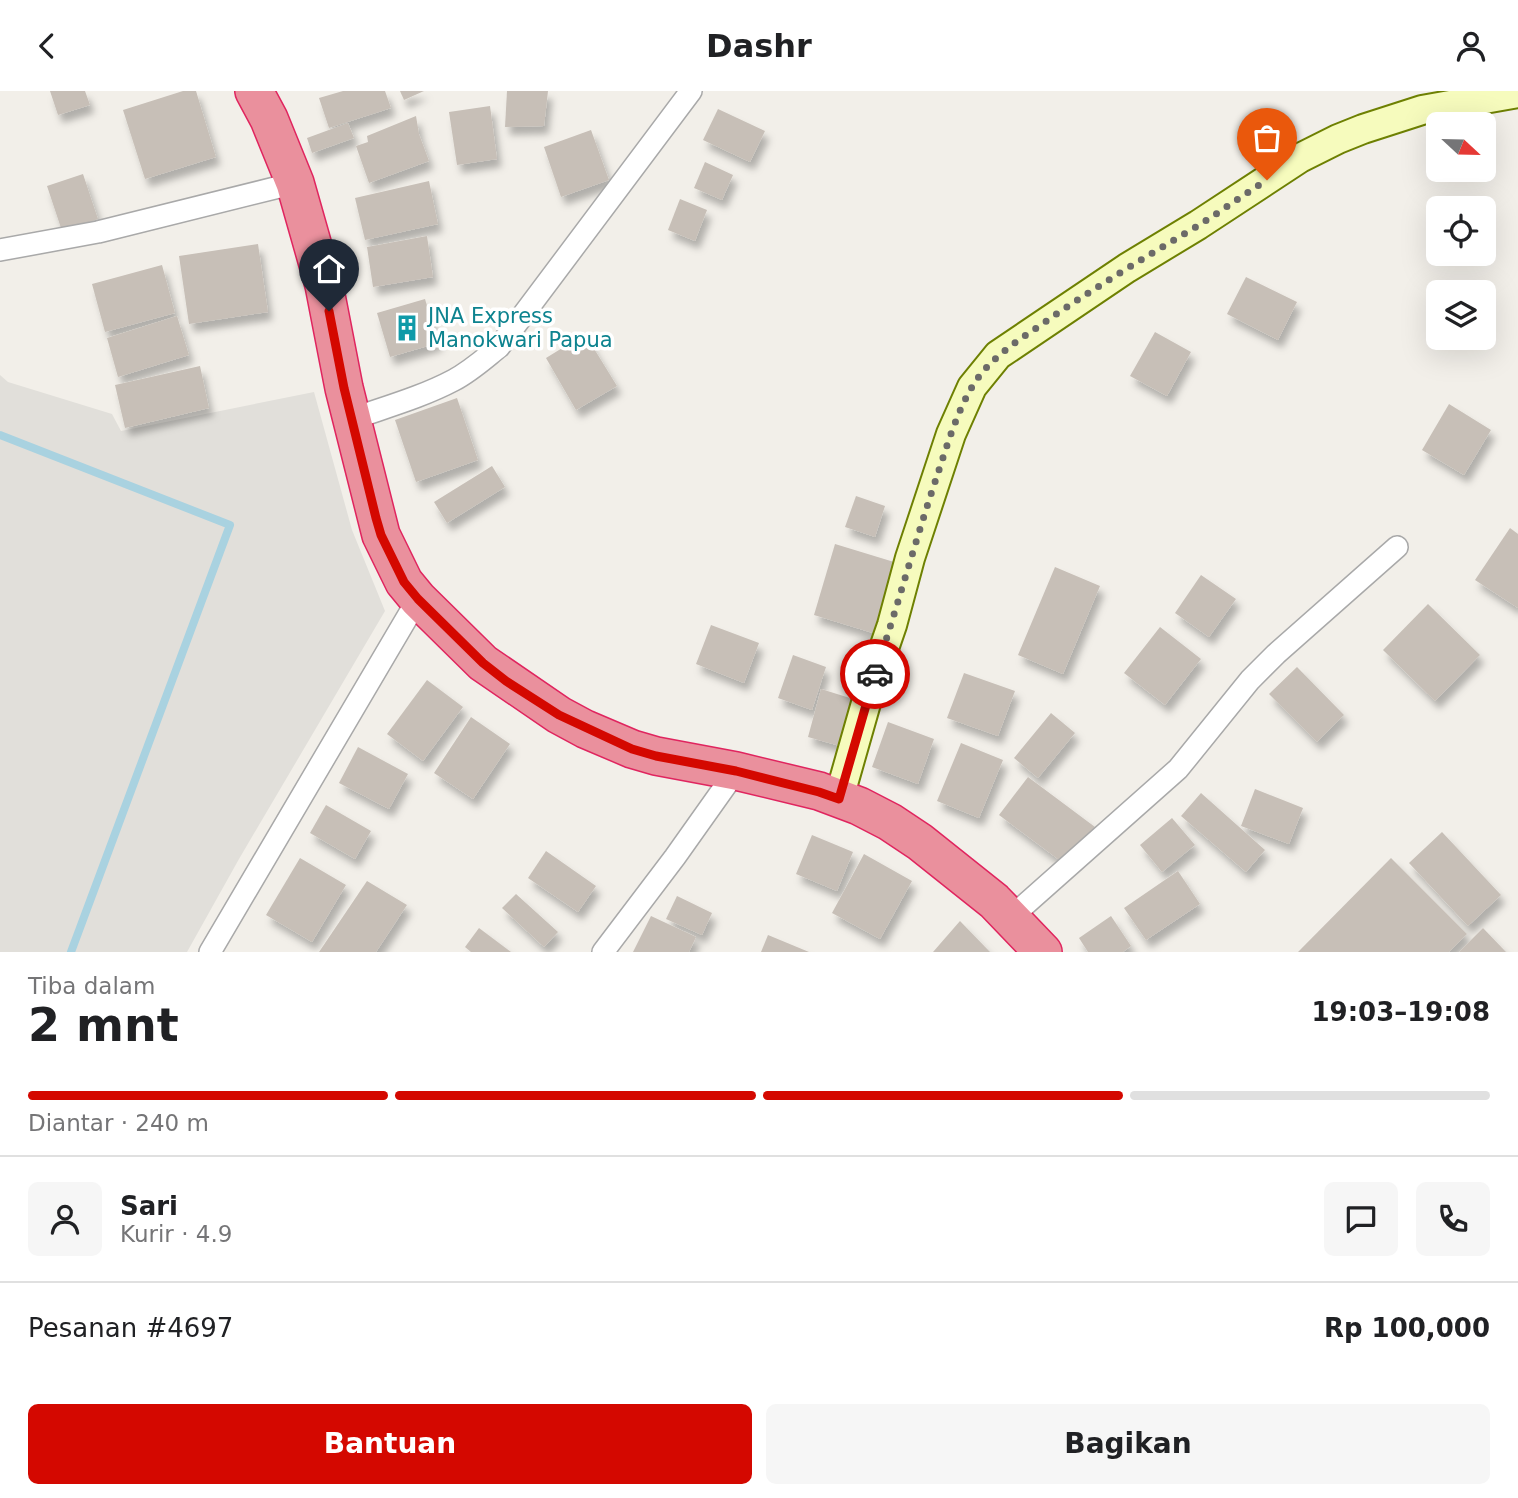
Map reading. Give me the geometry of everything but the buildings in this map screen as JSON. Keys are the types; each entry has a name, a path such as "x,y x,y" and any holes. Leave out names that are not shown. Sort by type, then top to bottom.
{"highway":[{"path":"254,91 269,119 295,183 324,285 352,419 381,535 404,582 418,599 483,663 559,715 632,749 819,792 872,812 920,842 994,901 1042,952"}],"street":[{"path":"352,419 453,380 475,367 499,347 691,91"},
{"path":"839,799 870,688 951,434 972,387 998,355 1074,302 1300,158 1363,129 1422,110 1518,93"},
{"path":"0,250 98,232 295,183"},
{"path":"1010,918 1178,769 1250,680 1397,547"},
{"path":"210,952 418,599"},
{"path":"603,952 736,771"}],"shaded area":[{"path":"0,375 8,382 112,414 121,431 314,392 352,530 385,611 187,952 0,952"}],"waterway":[{"path":"0,435 230,525 71,952"}],"way so far":[{"path":"875,674 951,434 980,375 998,355 1074,302 1267,180"}],"place":[{"name":"JNA Express Manokwari Papua","path":"407,328"}],"route":[{"path":"329,311 344,388 381,535 404,582 418,599 483,663 506,681 559,715 632,749 736,771 839,799 875,674"}]}
